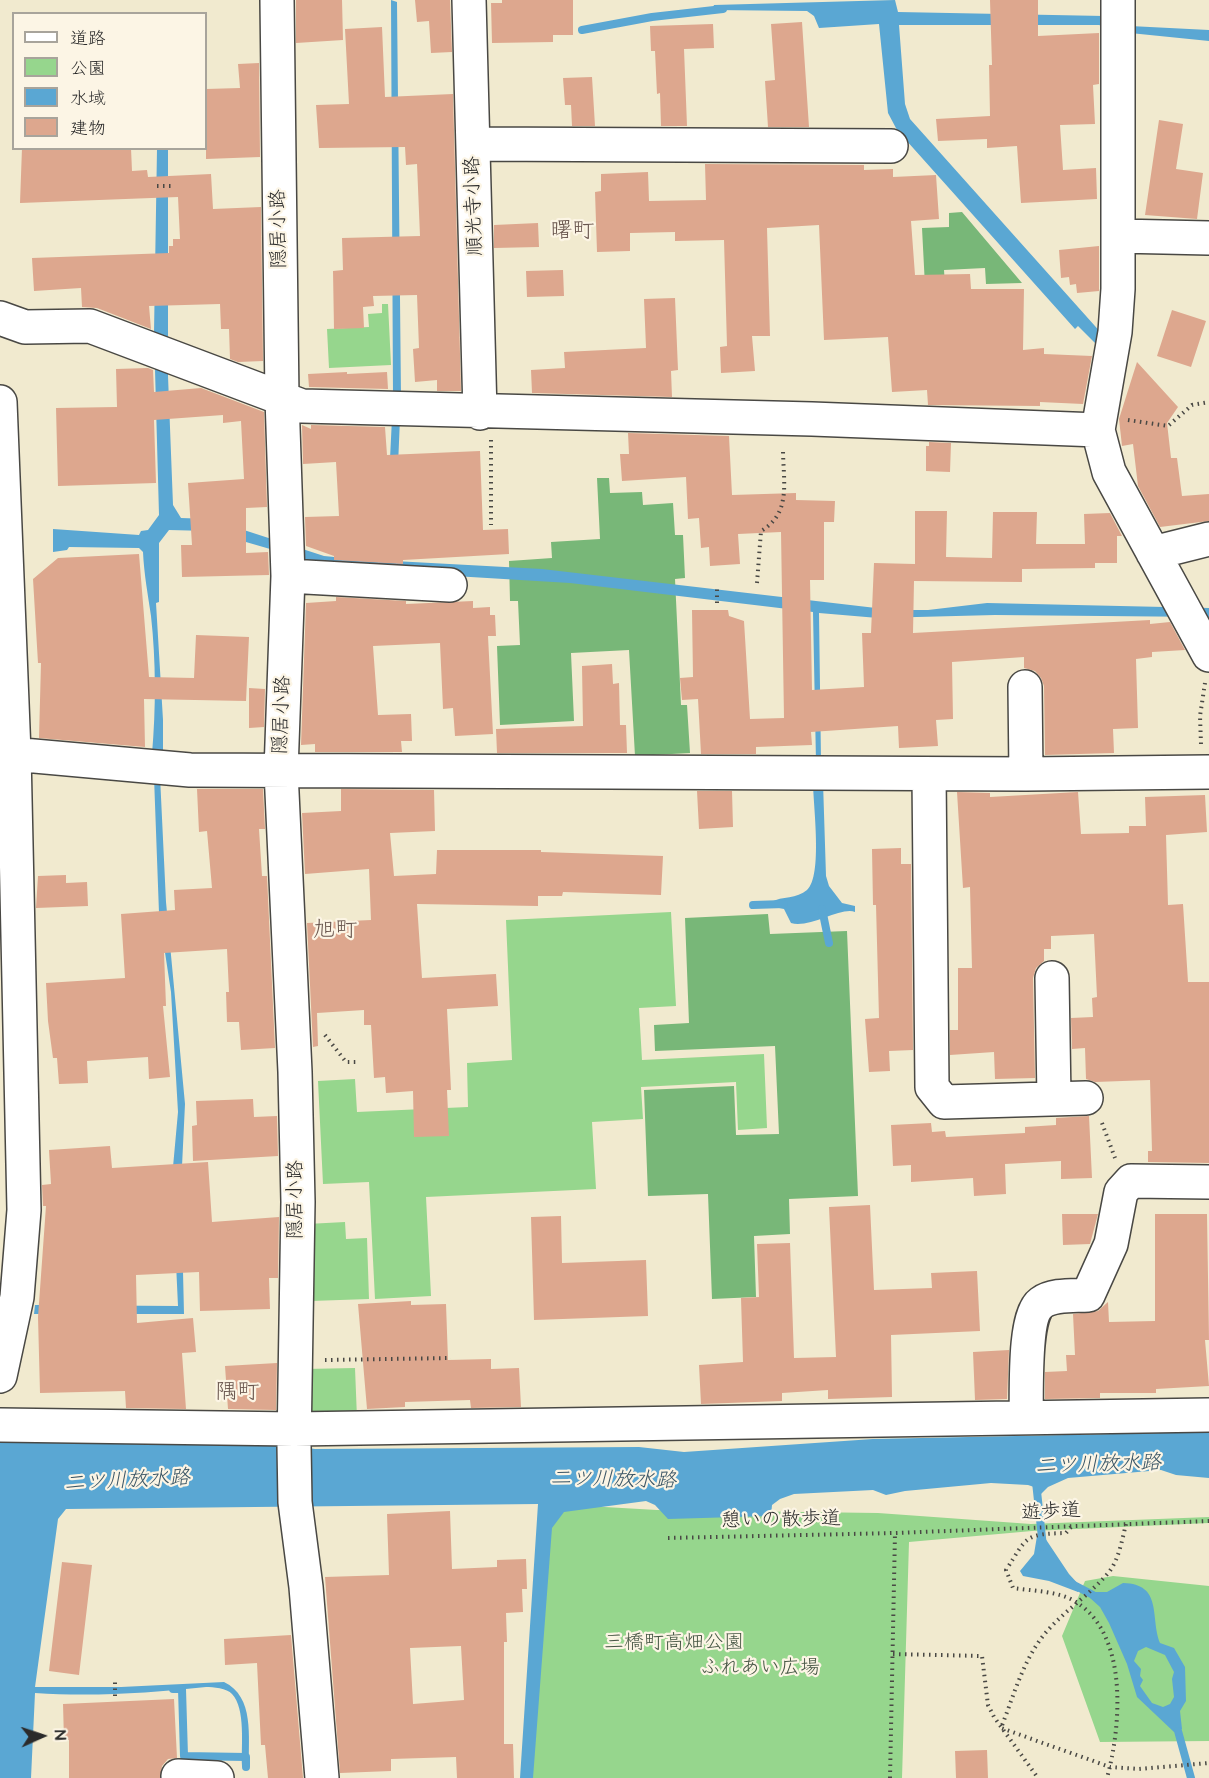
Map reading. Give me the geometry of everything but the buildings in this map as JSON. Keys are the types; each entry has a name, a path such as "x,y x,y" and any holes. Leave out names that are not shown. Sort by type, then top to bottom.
{"street":[{"name":"隠居小路","path":"277,0 282,398 287,560 281,771 296,1083 298,1213 294,1437 296,1502 306,1587 322,1778"},
{"name":"順光寺小路","path":"469,0 486,413"},
{"path":"1119,13 1119,236 1113,344 1099,423 1109,472 1209,655"},
{"path":"474,144 891,146"},
{"path":"1119,236 1209,238"},
{"path":"0,318 25,327 90,326 302,406 486,413 1099,423"},
{"path":"0,402 7,753 24,1210 17,1298 0,1376"},
{"path":"1153,553 1209,539"},
{"path":"287,560 450,585"},
{"path":"1025,687 1026,774"},
{"path":"7,753 190,770 929,774 1206,772"},
{"path":"929,774 932,1087 944,1102 1070,1098 1052,978"},
{"path":"1026,1418 1032,1318 1040,1303 1054,1298 1088,1295 1111,1244 1121,1192 1131,1181 1209,1182"},
{"path":"0,1425 294,1437 1209,1415"},
{"path":"178,1776 217,1778"}],"path":[{"path":"157,186 172,186"},
{"path":"1099,423 1168,426 1192,405 1209,402"},
{"path":"486,413 491,525"},
{"path":"757,583 761,531 776,523 782,509 784,418"},
{"path":"717,588 717,603"},
{"path":"1206,772 1200,716 1209,655"},
{"path":"318,1035 324,1035 346,1062 356,1062"},
{"path":"1070,1098 1099,1110 1108,1142 1127,1186"},
{"path":"294,1360 451,1358"},
{"name":"遊歩道","path":"895,1533 1031,1529 1046,1531 1071,1527 1209,1521"},
{"path":"1001,1728 1027,1662 1041,1638 1114,1563 1126,1524"},
{"path":"1046,1531 1026,1539 1006,1570 1013,1588 1060,1595 1076,1602 1093,1618 1107,1641 1114,1665 1119,1701 1107,1778"},
{"path":"890,1778 895,1533"},
{"name":"憩いの散歩道","path":"668,1538 895,1533"},
{"path":"893,1654 982,1656 988,1705 1001,1728 1038,1778"},
{"path":"115,1681 115,1696"},
{"path":"1001,1728 1110,1767 1176,1767 1209,1763"}],"green space":[{"path":"962,212 1022,283 986,284 985,268 944,270 945,285 925,286 922,228 949,227 949,213"},
{"path":"382,304 388,304 391,365 329,368 327,329 369,327 368,314 382,313"},
{"path":"597,478 609,478 610,493 642,492 643,505 673,503 675,535 683,535 685,578 675,579 681,705 687,705 690,753 635,756 629,650 571,653 574,721 500,725 497,646 520,645 518,601 510,601 509,561 552,558 551,542 600,539"},
{"path":"671,912 676,1006 639,1008 642,1060 764,1054 767,1128 738,1130 736,1082 641,1087 643,1119 592,1122 596,1189 426,1197 431,1296 375,1299 369,1182 323,1184 318,1081 355,1079 357,1112 468,1107 467,1063 512,1060 506,920"},
{"path":"768,914 770,934 847,931 858,1196 789,1199 790,1234 754,1236 756,1297 712,1299 708,1194 648,1196 644,1090 734,1086 736,1135 779,1134 775,1046 655,1051 654,1025 689,1023 685,918"},
{"path":"345,1222 346,1239 367,1238 369,1299 311,1301 307,1224"},
{"path":"355,1368 357,1418 311,1419 305,1369"},
{"name":"三橋町高畑公園","path":"552,1504 657,1510 878,1513 1031,1524 1209,1517 1209,1523 1032,1531 909,1542 902,1778 528,1778"},
{"path":"1113,1576 1209,1586 1209,1741 1100,1742 1062,1636 1085,1581"}],"water":[{"path":"391,0 397,2 401,397 393,396"},
{"path":"895,0 898,12 1104,16 1105,27 1099,25 899,25 905,104 910,119 1103,335 1102,350 1078,326 1075,329 897,130 888,113 879,24 819,28 814,16 807,11 712,10 714,5"},
{"path":"1130,26 1209,30 1209,41 1130,33"},
{"path":"157,150 168,150 168,376 173,505 181,518 210,519 324,556 385,562 392,418 400,418 394,561 542,569 893,610 928,610 987,603 1209,608 1209,617 995,615 878,618 819,613 821,761 816,762 813,612 570,583 305,567 277,551 208,531 169,530 159,543 159,602 156,603 163,759 152,754 155,702 154,650 143,552 139,548 69,547 67,550 53,552 53,529 139,535 141,531 148,530 159,515 154,333"},
{"path":"160,776 166,902 185,1104 181,1187 184,1314 34,1314 35,1305 178,1306 172,1178 178,1112 171,992 159,913 154,777"},
{"path":"813,782 823,782 826,876 829,886 842,903 855,906 855,912 842,912 816,921 798,924 791,923 784,909 774,907 771,902 803,893 812,882 816,855"},
{"name":"二ツ川放水路","path":"1209,1432 1209,1478 1176,1475 1161,1470 1068,1478 1048,1487 1040,1495 1034,1487 1028,1485 991,1483 905,1491 886,1495 873,1490 794,1494 772,1505 771,1516 668,1519 655,1505 646,1501 564,1512 552,1528 533,1778 520,1778 538,1504 66,1509 58,1519 35,1687 121,1687 224,1682 241,1697 245,1708 249,1731 249,1767 242,1766 242,1728 239,1709 232,1694 223,1689 206,1687 142,1693 99,1694 35,1693 31,1778 0,1778 0,1437 277,1444 315,1449 639,1447 684,1452 873,1439"},
{"path":"1037,1536 1045,1538 1069,1574 1081,1587 1078,1592 1049,1581 1023,1576 1020,1571 1034,1554"},
{"path":"1123,1583 1136,1585 1150,1596 1160,1643 1174,1648 1185,1667 1186,1701 1180,1711 1182,1729 1174,1732 1137,1697 1127,1664 1109,1623 1100,1607 1090,1598 1095,1592 1107,1592","holes":["1146,1647 1165,1655 1174,1672 1172,1679 1174,1697 1170,1704 1163,1707 1152,1703 1140,1686 1143,1680 1140,1676 1141,1669 1134,1661 1138,1651"]}],"waterway":[{"path":"582,30 652,17 723,9"},
{"path":"753,905 784,904"},
{"path":"822,909 829,943"},
{"path":"1036,1482 1043,1547"},
{"path":"1072,1584 1093,1595"},
{"path":"173,1689 182,1689 184,1756 246,1757 246,1767"},
{"path":"1178,1731 1191,1778"}],"district":[{"name":"曙町","path":"572,232"},
{"name":"旭町","path":"335,931"},
{"name":"隅町","path":"237,1393"}],"park label":[{"name":"ふれあい広場","path":"760,1669"}]}
